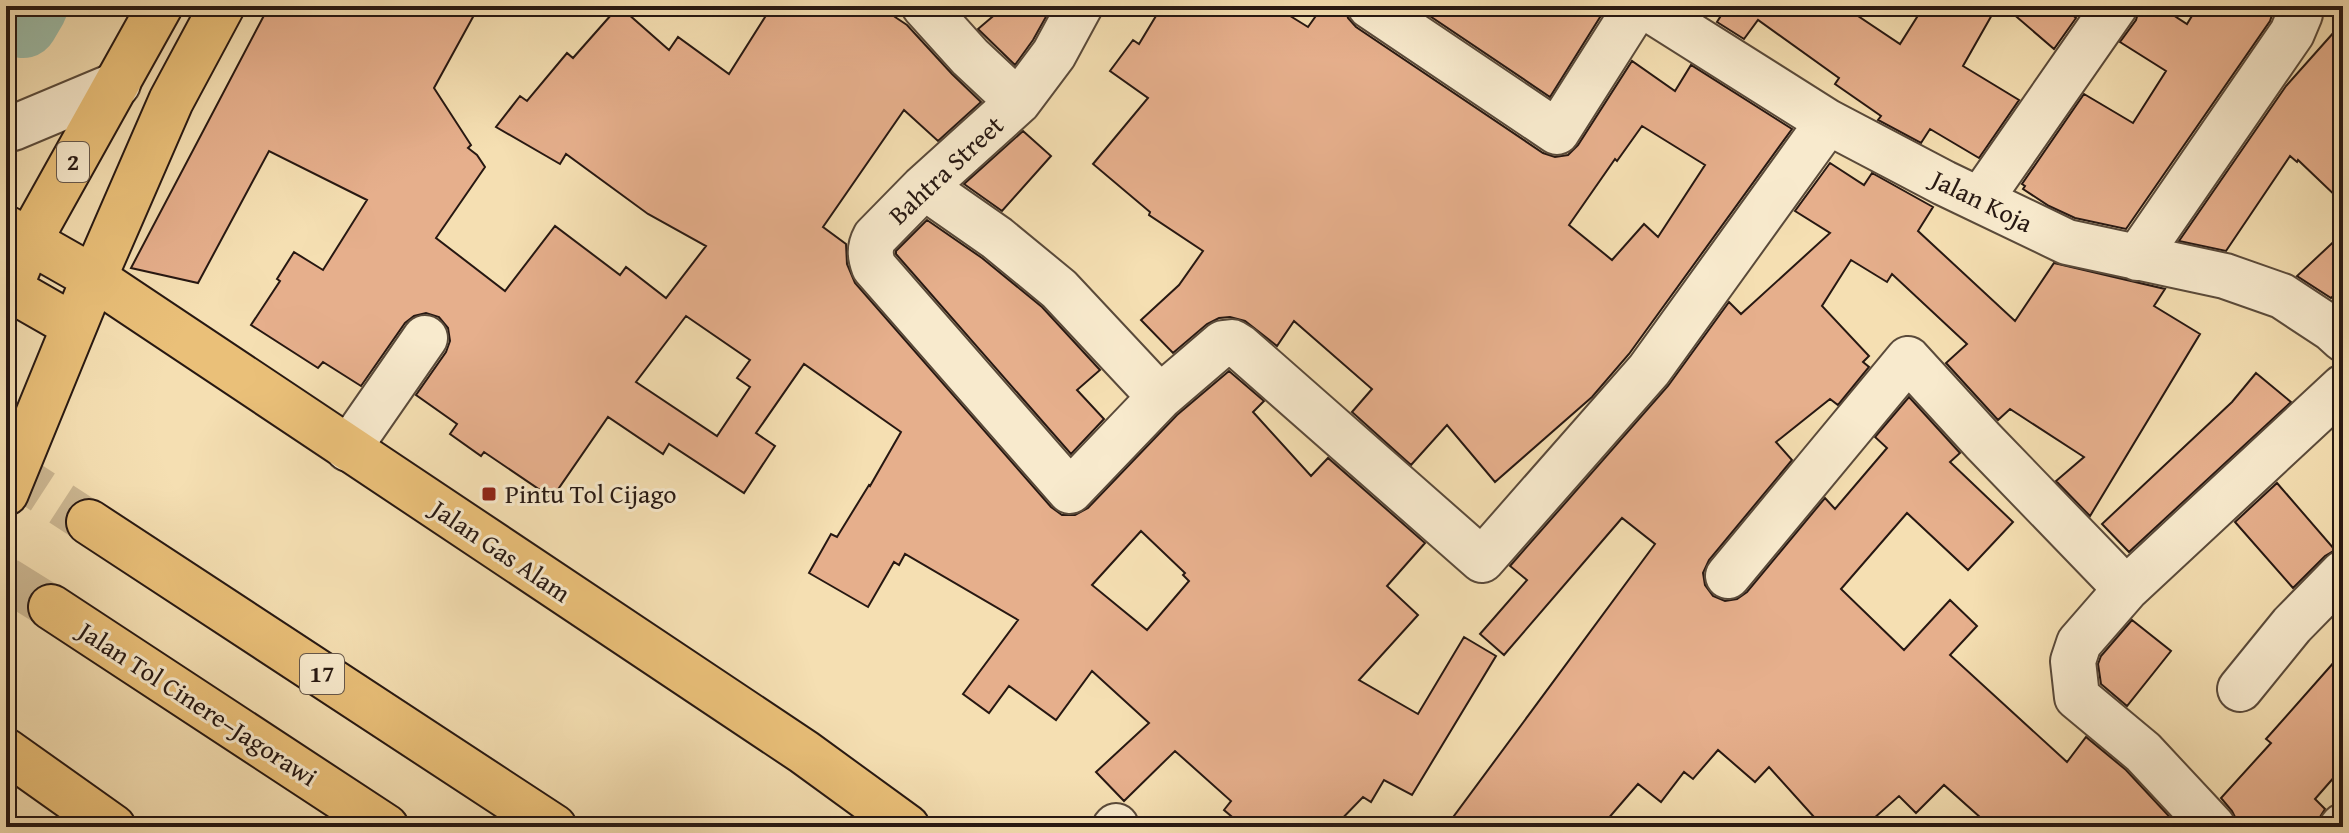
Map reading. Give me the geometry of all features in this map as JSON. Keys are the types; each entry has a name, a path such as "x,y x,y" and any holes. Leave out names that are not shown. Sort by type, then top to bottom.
{"main road":[{"name":"2","path":"7,291 17,234 118,84 160,6"},
{"path":"6,493 171,101 222,6"},
{"name":"Jalan Gas Alam","path":"17,234 94,278 791,743 907,827"},
{"path":"7,291 74,326"},
{"name":"17","path":"89,522 554,827"},
{"name":"Jalan Tol Cinere–Jagorawi","path":"51,607 386,827"},
{"path":"6,751 113,827"}],"street":[{"name":"Bahtra Street","path":"924,6 970,57 1018,102"},
{"name":"Bahtra Street","path":"1080,6 1054,54 1018,102 924,187 875,237 870,256 874,267 1070,491 1160,397"},
{"path":"1370,6 1557,132 1637,6"},
{"name":"Jalan Koja","path":"1644,6 1828,122 2067,242 2225,276 2282,296 2343,339"},
{"path":"1980,200 2115,6"},
{"path":"2137,258 2292,33 2300,14 2299,6"},
{"path":"10,127 118,84"},
{"path":"924,187 997,238 1059,289 1160,397 1223,343 1232,342 1482,560 1649,370 1828,122"},
{"path":"348,449 425,338"},
{"path":"1728,576 1908,359 2126,589"},
{"path":"2213,827 2143,752 2077,697 2073,661 2079,643 2126,589 2343,387"},
{"path":"2240,689 2292,625 2343,573"}],"building":[{"path":"269,6 479,6 434,88 471,145 468,148 485,167 436,238 505,291 555,226 620,275 626,267 666,298 706,246 648,214 566,154 560,164 496,127 520,96 527,101 567,53 573,58 619,6 669,50 678,37 729,74 772,6 900,6 895,17 907,25 981,102 938,141 904,110 823,227 846,244 847,264 855,283 1051,507 1062,515 1075,515 1088,508 1177,415 1229,371 1264,401 1253,412 1311,476 1328,458 1425,543 1387,586 1418,615 1359,680 1418,714 1464,637 1496,656 1412,795 1384,780 1371,802 1363,797 1334,827 1244,827 1224,810 1231,801 1175,751 1124,801 1096,772 1149,723 1092,671 1056,720 1009,686 989,713 963,694 1018,620 905,554 899,565 894,562 868,607 809,573 831,534 837,537 901,432 804,364 756,433 775,446 744,493 669,444 663,454 608,417 552,498 484,452 481,456 450,434 457,424 416,395 446,352 450,341 448,328 439,317 426,313 414,316 405,323 361,386 323,362 318,368 251,325 280,281 277,279 294,252 323,270 367,200 269,151 198,283 131,268","holes":["686,316 750,360 737,378 750,387 717,436 636,382","1141,531 1185,573 1183,575 1189,581 1147,630 1092,585"]},
{"path":"1005,6 1052,6 1015,65 978,29"},
{"path":"1162,6 1274,6 1308,27 1323,6 1345,6 1348,18 1356,27 1543,153 1555,157 1568,155 1578,145 1632,61 1675,91 1691,65 1792,129 1629,354 1592,397 1495,482 1447,425 1411,465 1352,412 1372,389 1294,321 1277,346 1245,321 1219,318 1207,324 1173,353 1141,320 1179,285 1203,251 1149,215 1150,212 1093,164 1148,98 1110,71 1133,40 1139,44","holes":["1642,126 1705,165 1658,237 1644,224 1612,260 1569,225"]},
{"path":"1415,6 1607,6 1550,97"},
{"path":"1727,6 1843,6 1900,44 1924,6 1997,6 1963,66 2019,100 1979,158 1930,129 1921,143 1878,120 1881,116 1835,84 1839,78 1758,20 1744,39 1717,22"},
{"path":"2004,6 2063,6 2076,18 2054,49"},
{"path":"2140,6 2159,6 2187,24 2198,6 2275,6 2270,21 2126,229 2075,218 2049,206 2023,189 2025,186 2022,184 2084,94 2133,123 2166,71 2120,42 2136,20"},
{"path":"2343,22 2343,203 2290,156 2226,251 2179,241 2286,86"},
{"path":"1023,131 1051,156 1002,211 964,184"},
{"path":"1830,163 1864,185 1872,173 1933,207 1918,231 2015,321 2054,263 2165,289 2154,306 2200,334 2090,516 2056,481 2084,457 2010,409 1998,420 1946,363 1967,344 1892,274 1887,282 1851,260 1822,306 1869,356 1863,362 1869,367 1838,405 1830,399 1776,442 1792,460 1709,560 1703,573 1705,585 1713,596 1725,601 1737,599 1747,592 1825,498 1835,509 1887,448 1875,437 1909,397 1960,453 1950,462 2013,522 1968,570 1907,513 1841,589 1904,650 1950,600 1977,626 1950,655 2067,762 2086,737 2126,770 2179,827 1991,827 1944,785 1916,813 1899,796 1864,827 1823,827 1769,767 1755,782 1718,750 1693,779 1684,772 1661,802 1638,784 1601,827 1476,827 1454,816 1655,544 1622,518 1504,655 1480,634 1527,580 1510,566 1668,386 1729,302 1741,314 1830,233 1795,211"},
{"path":"927,220 982,258 1042,307 1100,370 1077,390 1104,419 1071,454 896,254"},
{"path":"2343,233 2343,287 2331,298 2297,276"},
{"path":"2256,373 2291,402 2129,552 2102,524 2232,402"},
{"path":"2277,483 2335,550 2293,588 2235,522"},
{"path":"2132,620 2171,651 2127,706 2101,684 2098,664 2101,656"},
{"path":"2343,652 2343,767 2315,799 2325,809 2318,820 2318,827 2237,827 2232,811 2221,798 2271,743 2266,739"}],"waterway":[{"path":"23,23 33,6"}],"tunnel":[{"path":"6,468 89,522"},
{"path":"6,579 51,607"}],"place":[{"name":"Pintu Tol Cijago","path":"489,494"}]}
